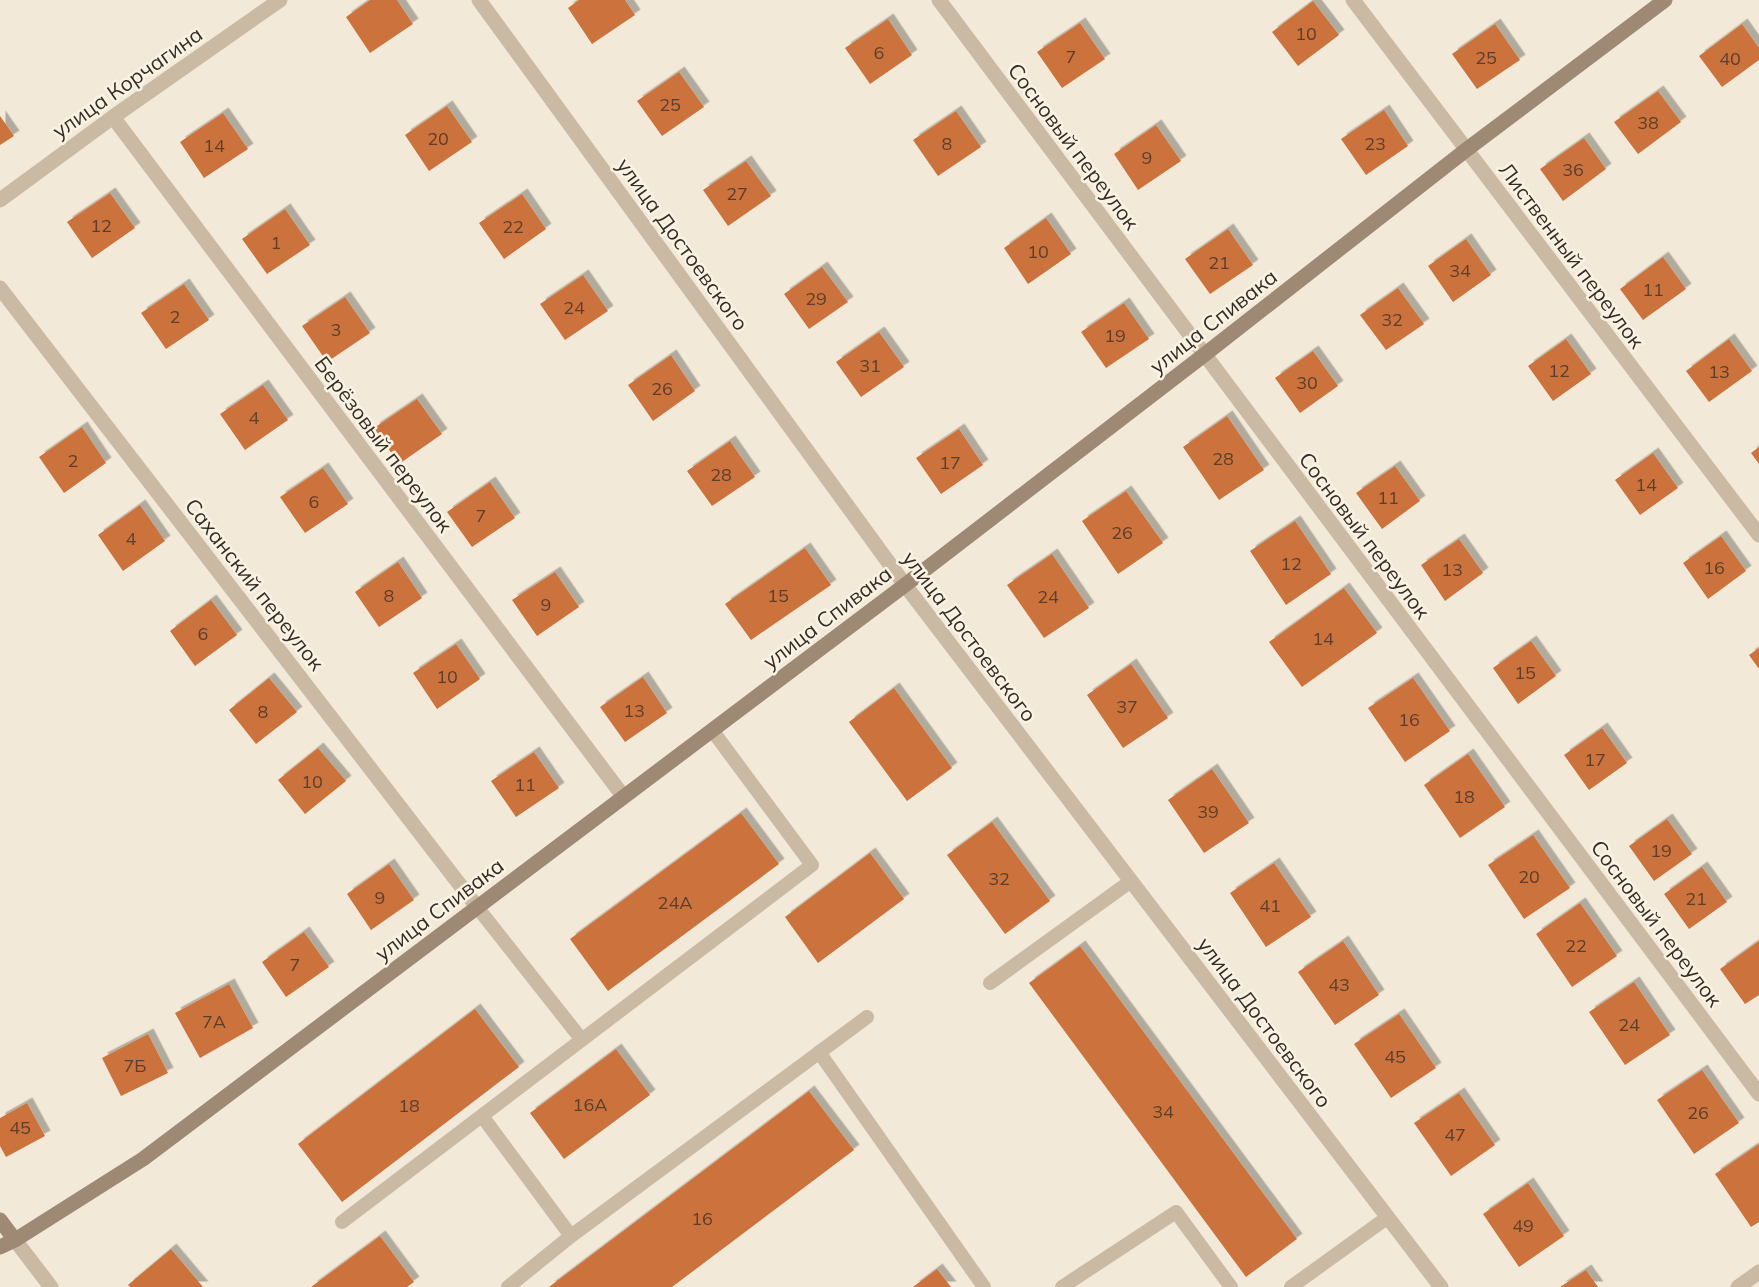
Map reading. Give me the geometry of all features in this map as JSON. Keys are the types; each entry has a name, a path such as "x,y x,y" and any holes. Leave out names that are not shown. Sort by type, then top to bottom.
{"street":[{"name":"улица Корчагина","path":"0,200 112,117 280,0"},
{"name":"улица Достоевского","path":"479,0 905,585 1441,1287"},
{"name":"Сосновый переулок","path":"939,0 1759,1094"},
{"name":"Лиственный переулок","path":"1353,0 1759,535"},
{"name":"улица Спивака","path":"0,1247 15,1240 143,1159 905,585 1466,150 1665,0"},
{"name":"Берёзовый переулок","path":"112,117 623,796"},
{"name":"Саханский переулок","path":"0,288 477,907"},
{"path":"0,1220 51,1287"},
{"path":"1738,1287 1759,1272"}],"lane":[{"path":"342,1222 812,865 712,730"},
{"path":"990,983 1131,881"},
{"path":"477,907 582,1040"},
{"path":"508,1287 571,1236 867,1017"},
{"path":"819,1052 984,1287"},
{"path":"482,1116 571,1236"},
{"path":"1062,1287 1176,1212 1231,1287"},
{"path":"1291,1287 1388,1217"}],"building":[{"path":"370,0 397,0 413,24 370,53 346,17"},
{"path":"579,0 625,0 635,15 592,44 568,8"},
{"path":"1313,1 1339,35 1298,66 1272,32"},
{"path":"888,19 912,55 870,84 845,48"},
{"path":"1080,23 1105,59 1062,88 1037,52"},
{"path":"1495,24 1520,60 1477,89 1452,54"},
{"path":"1742,24 1759,48 1759,60 1722,87 1699,56"},
{"path":"679,72 704,107 662,136 637,101"},
{"path":"1658,91 1681,122 1638,154 1614,122"},
{"path":"447,106 472,142 429,171 405,135"},
{"path":"1384,110 1408,146 1366,175 1341,139"},
{"path":"956,111 981,147 938,176 913,140"},
{"path":"223,113 248,149 204,178 180,142"},
{"path":"0,116 14,136 0,145"},
{"path":"1156,125 1181,161 1138,190 1114,154"},
{"path":"1584,138 1606,169 1563,201 1540,169"},
{"path":"746,161 771,196 728,226 703,190"},
{"path":"110,193 135,228 92,258 67,222"},
{"path":"522,194 546,229 504,259 479,223"},
{"path":"285,209 310,245 267,274 242,239"},
{"path":"1046,218 1071,254 1028,284 1004,248"},
{"path":"1228,229 1253,265 1210,294 1185,259"},
{"path":"1466,239 1491,275 1453,302 1428,266"},
{"path":"1663,257 1686,289 1643,320 1620,289"},
{"path":"822,267 848,302 809,329 784,294"},
{"path":"583,275 608,311 565,340 540,304"},
{"path":"184,284 209,320 166,349 141,313"},
{"path":"1398,288 1424,324 1386,350 1360,315"},
{"path":"345,297 370,333 327,362 302,326"},
{"path":"1124,303 1149,339 1106,368 1081,332"},
{"path":"879,332 904,367 861,397 836,362"},
{"path":"1566,339 1591,374 1553,401 1528,366"},
{"path":"1729,339 1752,371 1709,402 1686,371"},
{"path":"1313,351 1338,386 1300,413 1275,378"},
{"path":"671,355 695,391 653,421 628,385"},
{"path":"263,385 288,420 245,450 220,414"},
{"path":"417,399 442,434 399,464 374,428"},
{"path":"1227,416 1264,470 1219,500 1183,447"},
{"path":"82,427 106,463 64,493 39,457"},
{"path":"959,429 983,465 941,494 916,458"},
{"path":"730,441 755,477 712,506 687,471"},
{"path":"1759,447 1759,464 1751,453"},
{"path":"1653,453 1678,488 1640,515 1615,480"},
{"path":"1395,466 1420,501 1382,529 1356,493"},
{"path":"323,468 348,504 305,533 280,497"},
{"path":"490,482 515,518 472,547 447,512"},
{"path":"1126,491 1163,543 1118,574 1082,521"},
{"path":"140,505 165,541 123,571 98,535"},
{"path":"1295,521 1331,574 1286,605 1250,551"},
{"path":"1721,536 1746,571 1708,599 1683,563"},
{"path":"1459,539 1483,573 1445,601 1421,565"},
{"path":"805,548 831,585 751,640 725,604"},
{"path":"1052,554 1089,608 1044,638 1007,585"},
{"path":"398,562 422,598 379,627 355,592"},
{"path":"555,572 579,607 537,636 512,600"},
{"path":"1344,588 1377,633 1302,687 1269,642"},
{"path":"211,600 237,635 195,666 170,631"},
{"path":"1531,641 1556,676 1518,704 1493,668"},
{"path":"456,644 480,679 437,709 413,673"},
{"path":"1759,648 1759,669 1749,655"},
{"path":"1131,664 1168,718 1123,748 1087,695"},
{"path":"643,677 667,713 625,742 600,707"},
{"path":"269,678 297,712 256,744 229,710"},
{"path":"1413,678 1450,731 1405,762 1368,708"},
{"path":"894,688 952,768 907,801 849,722"},
{"path":"1602,728 1627,763 1589,790 1564,755"},
{"path":"318,748 346,781 305,814 278,780"},
{"path":"534,752 559,788 516,817 491,781"},
{"path":"1468,754 1505,807 1460,838 1424,785"},
{"path":"1212,769 1249,823 1204,853 1168,800"},
{"path":"741,813 779,864 608,991 570,939"},
{"path":"1667,819 1692,854 1654,881 1629,846"},
{"path":"992,822 1050,901 1005,934 947,855"},
{"path":"1533,835 1570,888 1524,919 1488,865"},
{"path":"870,853 904,899 818,963 785,917"},
{"path":"1274,863 1311,917 1266,947 1230,893"},
{"path":"389,864 414,900 371,930 347,894"},
{"path":"1702,867 1727,902 1689,929 1664,894"},
{"path":"1580,903 1617,956 1572,987 1536,934"},
{"path":"304,932 329,967 286,997 262,962"},
{"path":"1343,941 1379,995 1335,1025 1298,972"},
{"path":"1759,941 1759,995 1745,1004 1720,969"},
{"path":"1080,946 1297,1239 1246,1277 1029,983"},
{"path":"1634,982 1670,1035 1625,1065 1589,1012"},
{"path":"229,984 253,1028 200,1058 175,1013"},
{"path":"475,1009 519,1067 342,1202 298,1144"},
{"path":"1399,1014 1436,1068 1391,1098 1354,1044"},
{"path":"148,1034 168,1073 121,1096 102,1058"},
{"path":"616,1049 650,1095 564,1159 530,1113"},
{"path":"1702,1070 1739,1123 1694,1154 1657,1100"},
{"path":"809,1091 854,1150 672,1287 549,1287"},
{"path":"1459,1093 1495,1145 1451,1176 1414,1123"},
{"path":"27,1103 45,1136 6,1157 0,1146 0,1118"},
{"path":"1759,1144 1759,1222 1751,1227 1715,1174"},
{"path":"1528,1183 1564,1236 1519,1267 1483,1214"},
{"path":"380,1236 414,1282 407,1287 311,1287"},
{"path":"171,1249 203,1287 130,1287 128,1285"},
{"path":"937,1269 951,1287 913,1287"},
{"path":"1586,1270 1598,1287 1560,1287"}]}
